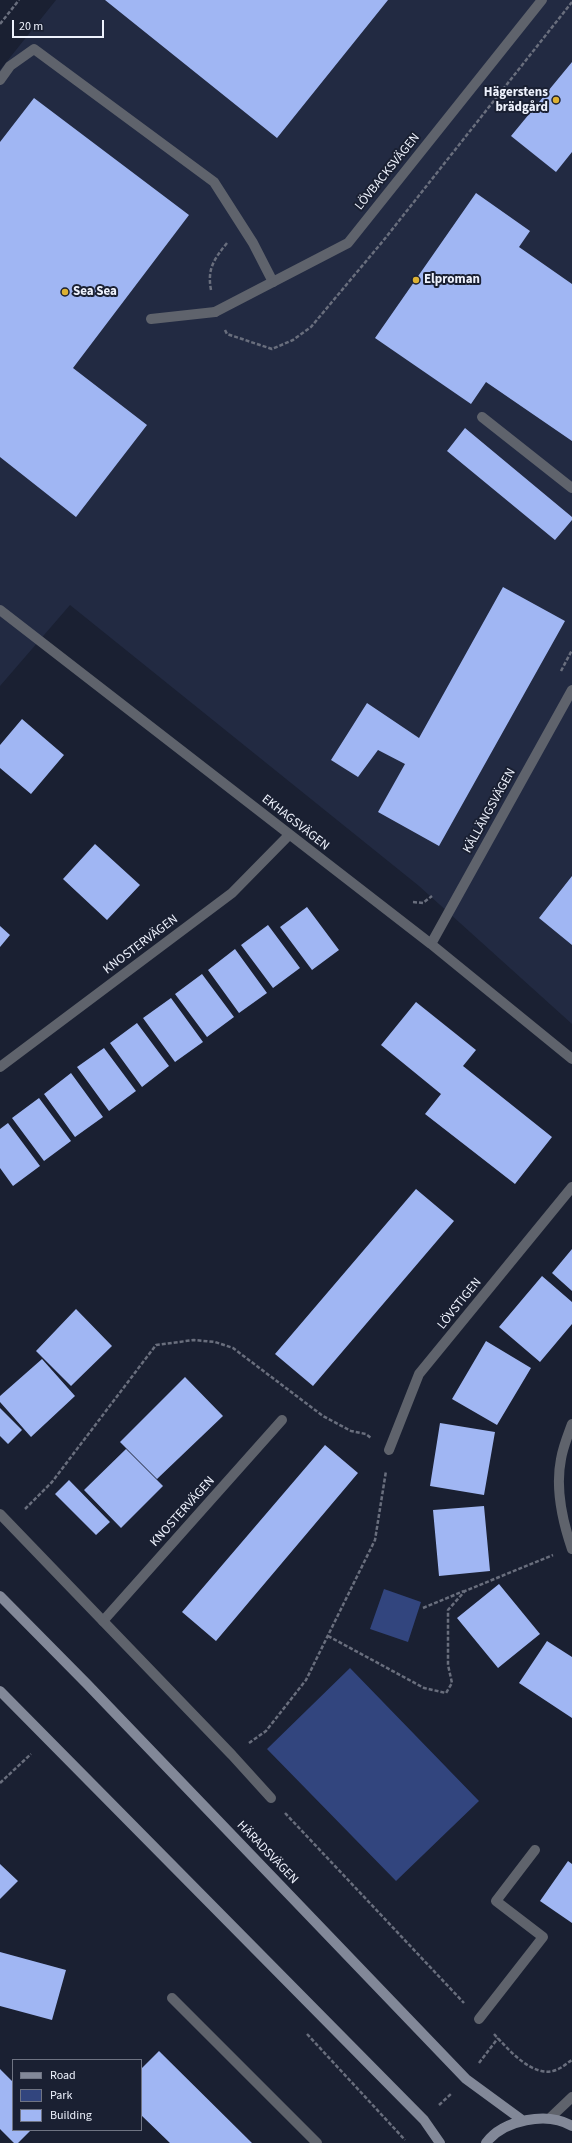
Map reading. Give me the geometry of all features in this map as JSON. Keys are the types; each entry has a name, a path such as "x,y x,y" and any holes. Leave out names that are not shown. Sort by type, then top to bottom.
{"main road":[{"name":"HÄRADSVÄGEN","path":"0,1596 87,1684 466,2079 522,2120"},
{"path":"0,1691 418,2115 440,2143"},
{"path":"486,2143 491,2136 522,2120 550,2118 572,2126"}],"street":[{"name":"LÖVBACKSVÄGEN","path":"151,319 215,312 348,243 542,0"},
{"path":"0,80 10,66 34,49 40,53 214,182 253,243 273,282"},
{"path":"482,417 572,488"},
{"name":"EKHAGSVÄGEN","path":"0,610 431,944 572,1059"},
{"name":"KÄLLÄNGSVÄGEN","path":"431,944 572,690"},
{"name":"KNOSTERVÄGEN","path":"0,1067 232,893 289,835"},
{"name":"LÖVSTIGEN","path":"389,1450 419,1374 572,1187"},
{"name":"KNOSTERVÄGEN","path":"103,1621 282,1420"},
{"path":"572,1424 561,1457 558,1493 563,1519 572,1548"},
{"path":"0,1514 232,1755 271,1798"},
{"path":"480,2019 543,1937 496,1901 535,1850"},
{"path":"172,1998 317,2143"},
{"path":"550,2118 572,2097"}],"path":[{"path":"0,24 19,0"},
{"path":"10,1524 52,1482 156,1345 194,1340 215,1342 233,1348 323,1416 351,1431 366,1434 389,1450 375,1540 306,1680 266,1731 232,1755"},
{"path":"423,1608 572,1548"},
{"path":"328,1636 424,1688 446,1693 452,1683 448,1665 448,1610 465,1591"},
{"path":"26,1749 36,1760"},
{"path":"0,1783 30,1754"},
{"path":"271,1798 480,2019 525,2062 538,2072 555,2071 572,2060"},
{"path":"301,2028 405,2140"}],"shaded area":[{"path":"56,0 572,0 572,1024 419,886 70,605 0,686 0,70"}],"green space":[{"path":"384,1589 421,1602 408,1642 370,1629"},
{"path":"350,1668 479,1801 396,1881 267,1749"}],"building":[{"path":"105,0 388,0 277,138"},
{"name":"Hägerstens brädgård","path":"572,62 572,152 556,172 511,136"},
{"name":"Sea Sea","path":"34,98 189,215 73,368 147,425 76,517 0,457 0,142"},
{"path":"476,193 530,231 519,247 572,284 572,441 486,382 471,404 375,338"},
{"path":"465,428 572,517 572,520 555,540 447,451"},
{"path":"503,587 565,621 439,846 378,812 405,764 378,750 358,777 331,760 367,703 419,738"},
{"path":"22,719 64,755 31,794 0,768 0,745"},
{"path":"95,844 140,885 107,920 63,879"},
{"path":"572,876 572,945 539,918"},
{"path":"307,907 339,950 312,970 280,927"},
{"path":"268,925 300,968 273,988 241,945"},
{"path":"0,926 10,935 0,947"},
{"path":"235,949 267,993 239,1013 208,970"},
{"path":"202,974 234,1017 207,1037 175,994"},
{"path":"171,998 203,1042 175,1062 143,1018"},
{"path":"416,1002 476,1050 463,1066 552,1137 515,1184 425,1114 441,1094 381,1045"},
{"path":"137,1023 169,1066 142,1087 110,1043"},
{"path":"104,1048 136,1091 109,1111 77,1067"},
{"path":"71,1073 103,1117 75,1137 44,1094"},
{"path":"39,1098 71,1141 44,1161 12,1118"},
{"path":"8,1123 40,1166 13,1186 0,1168 0,1129"},
{"path":"416,1189 454,1221 313,1386 275,1354"},
{"path":"572,1249 572,1291 552,1273"},
{"path":"542,1276 572,1302 572,1324 540,1362 499,1327"},
{"path":"76,1309 112,1346 71,1386 36,1351"},
{"path":"486,1341 531,1368 497,1425 452,1399"},
{"path":"42,1359 75,1396 31,1437 0,1402 0,1396"},
{"path":"185,1377 223,1416 157,1479 120,1442"},
{"path":"0,1408 22,1430 8,1444 0,1436"},
{"path":"440,1423 495,1432 484,1495 430,1486"},
{"path":"325,1445 358,1473 216,1641 182,1612"},
{"path":"126,1449 163,1486 121,1528 84,1490"},
{"path":"69,1480 110,1522 96,1535 55,1494"},
{"path":"484,1506 490,1571 439,1576 433,1510"},
{"path":"499,1584 540,1634 498,1668 457,1618"},
{"path":"547,1641 572,1657 572,1718 519,1683"},
{"path":"568,1861 572,1864 572,1923 540,1901"},
{"path":"0,1864 18,1881 0,1899"},
{"path":"0,1952 66,1970 52,2020 0,2006"},
{"path":"159,2051 252,2143 170,2143 142,2116 142,2068"},
{"path":"0,2069 12,2081 12,2131 30,2131 18,2143 14,2143 0,2129"}],"place":[{"name":"Hägerstens brädgård","path":"556,100"},
{"name":"Elproman","path":"416,280"},
{"name":"Sea Sea","path":"65,292"}]}
